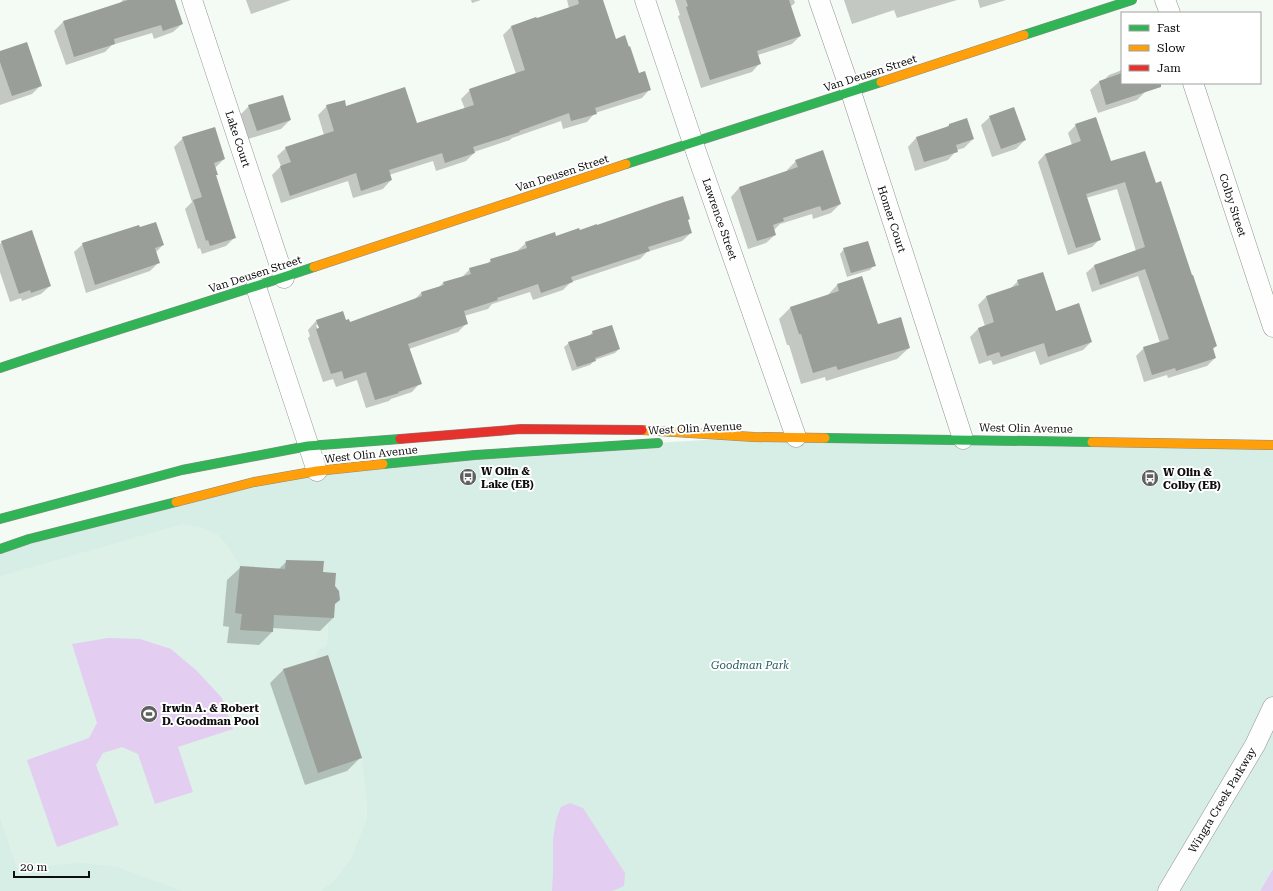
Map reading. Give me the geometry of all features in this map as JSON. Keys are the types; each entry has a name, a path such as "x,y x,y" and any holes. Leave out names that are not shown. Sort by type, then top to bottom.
{"street":[{"name":"Lake Court","path":"192,0 284,278"},
{"name":"Lawrence Street","path":"645,0 693,143 796,437"},
{"name":"Homer Court","path":"819,0 851,92 963,439"},
{"name":"Van Deusen Street","path":"0,368 68,345 284,278 494,207 1132,0"},
{"path":"1165,0 1170,12"},
{"name":"Colby Street","path":"1193,84 1273,327"},
{"path":"256,287 317,471"},
{"name":"West Olin Avenue","path":"0,519 182,470 308,446 521,429 633,429 754,437"},
{"name":"West Olin Avenue","path":"0,548 29,539 254,482 317,471 475,455 754,437 963,439 1273,445"},
{"name":"Wingra Creek Parkway","path":"1168,891 1255,745 1273,707"}],"green space":[{"name":"Goodman Park","path":"754,437 1273,445 1273,869 1260,891 0,891 0,549 254,482 573,448"},
{"name":"Irwin A. & Robert D. Goodman Pool","path":"182,524 200,527 218,535 228,546 240,566 235,613 242,614 240,630 273,632 274,615 329,618 327,646 318,650 315,659 283,669 318,773 362,758 367,802 367,818 352,857 333,882 321,891 182,891 117,867 82,863 53,865 20,877 0,818 0,576"}],"shaded area":[{"path":"108,638 140,639 171,649 197,671 222,698 233,729 178,747 193,792 155,804 138,754 122,747 103,753 96,765 119,825 57,847 27,760 89,738 97,723 72,644"},
{"path":"570,803 583,808 625,873 624,886 612,891 552,891 553,840 556,820 561,807"},
{"path":"1273,869 1273,891 1260,891"}],"building":[{"path":"128,0 175,0 183,24 163,31 161,25 114,39 115,44 74,57 63,21"},
{"path":"578,0 603,0 616,39 625,35 639,73 645,71 651,90 595,108 597,114 571,121 569,113 519,131 520,132 473,147 475,153 445,163 442,153 389,170 392,180 361,191 356,173 290,196 280,166 291,162 285,147 334,131 326,105 345,100 346,106 405,87 417,123 474,105 469,89 525,70 511,26 579,4"},
{"path":"686,0 789,0 801,36 757,51 761,64 710,80 686,7 688,6"},
{"path":"27,42 42,86 12,96 0,62 0,51"},
{"path":"1121,73 1121,84 1161,84 1161,87 1106,105 1099,81"},
{"path":"283,95 291,120 257,131 248,105"},
{"path":"1014,107 1026,140 1001,149 989,116"},
{"path":"1096,117 1111,161 1145,151 1156,183 1161,181 1217,346 1213,348 1216,358 1176,371 1175,368 1152,375 1143,347 1169,339 1145,269 1100,285 1094,265 1145,247 1125,182 1086,194 1101,240 1076,248 1045,154 1081,141 1075,124"},
{"path":"967,118 974,139 956,145 958,152 924,162 916,137 949,126 949,124"},
{"path":"215,127 225,159 214,163 218,175 216,175 236,238 210,246 208,240 206,241 193,200 202,197 182,137"},
{"path":"823,150 841,204 822,211 820,206 783,218 784,221 773,225 776,235 757,241 739,187 798,167 795,160"},
{"path":"683,196 690,219 688,220 692,233 648,247 650,251 571,277 573,282 541,293 538,284 497,298 498,300 464,311 468,324 408,344 422,384 375,400 366,372 344,379 342,371 331,374 316,329 319,328 316,320 343,311 346,320 349,319 350,322 422,296 421,292 444,285 443,282 471,274 469,268 491,262 490,259 527,248 525,242 555,232 556,236 579,228 580,230"},
{"path":"156,222 164,245 155,248 160,263 95,285 82,243 139,225 140,227"},
{"path":"32,230 51,286 31,293 30,290 19,294 1,241"},
{"path":"868,241 876,266 851,273 843,248"},
{"path":"1043,272 1056,311 1079,303 1092,342 1048,357 1044,343 1001,357 999,352 987,356 978,328 994,322 986,296 1019,285 1017,280"},
{"path":"862,276 878,324 901,317 910,348 838,370 836,366 813,373 801,334 799,334 790,307 839,291 837,284"},
{"path":"612,325 620,349 595,358 596,361 577,367 568,342 593,334 592,331"},
{"path":"286,560 324,561 323,572 336,573 335,586 339,591 340,600 335,604 334,618 274,615 273,632 240,630 242,614 235,613 240,566 285,569"},
{"path":"328,655 362,758 318,773 283,669"}],"traffic: fast":[{"path":"1024,35 1132,0"},
{"path":"626,164 881,82"},
{"path":"0,368 314,267"},
{"path":"825,438 1092,442"},
{"path":"0,519 182,470 308,446 400,439"},
{"path":"383,464 475,455 658,443"},
{"path":"0,549 29,539 176,502"}],"traffic: slow":[{"path":"881,82 1024,35"},
{"path":"314,267 626,164"},
{"path":"642,430 754,437 825,438"},
{"path":"1092,442 1273,445"},
{"path":"176,502 254,482 317,471 383,464"}],"traffic: jam":[{"path":"400,439 521,429 642,430"}],"place":[{"name":"W Olin & Lake (EB)","path":"468,477"},
{"name":"W Olin & Colby (EB)","path":"1150,478"},
{"name":"Irwin A. & Robert D. Goodman Pool","path":"149,714"}]}
